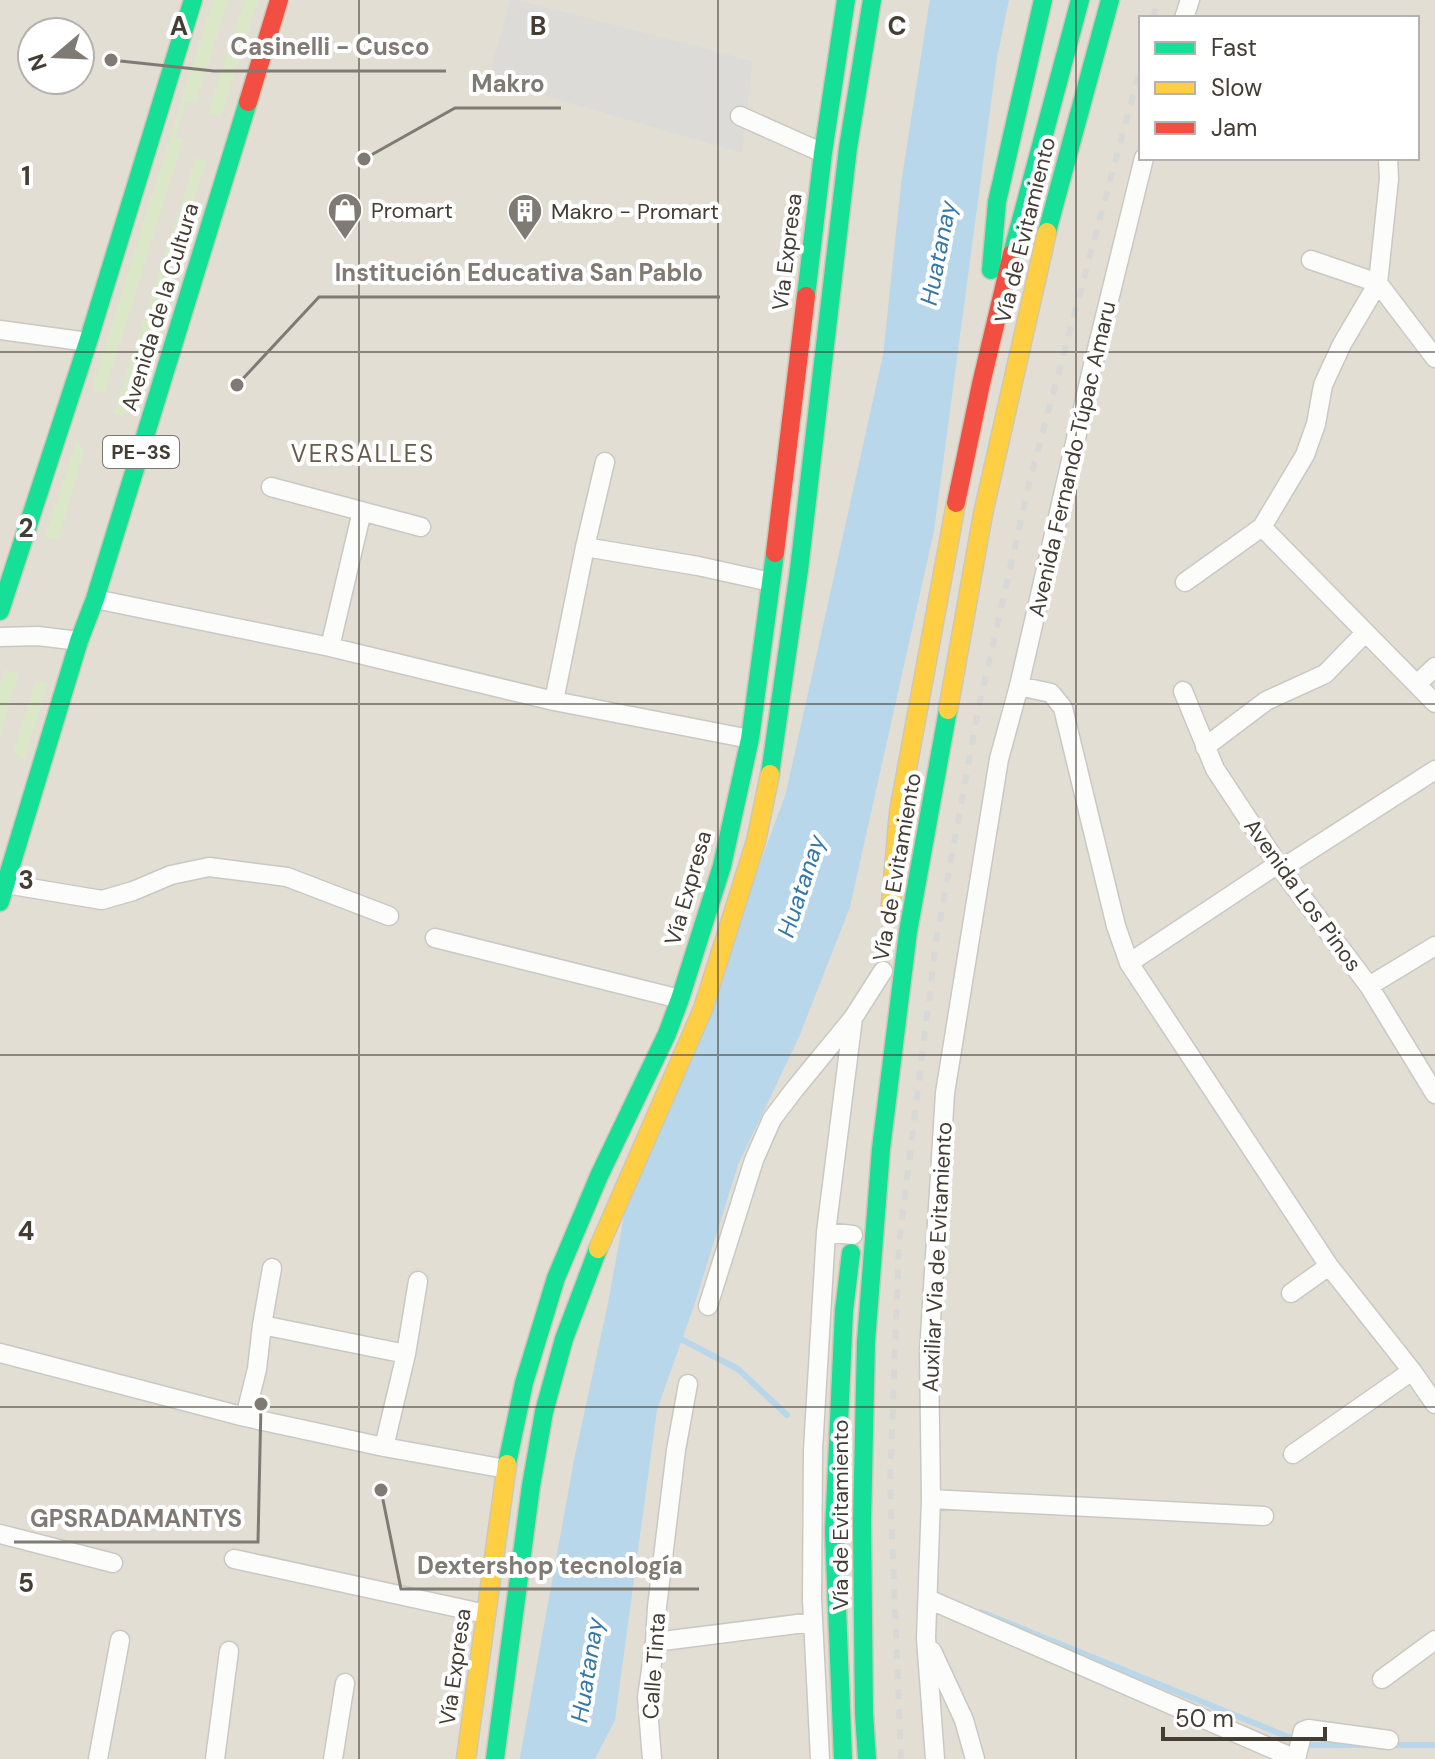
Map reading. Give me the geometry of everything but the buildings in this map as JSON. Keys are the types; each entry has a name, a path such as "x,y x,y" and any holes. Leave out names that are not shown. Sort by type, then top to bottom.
{"main road":[{"path":"0,611 88,342 193,0"},
{"name":"Avenida de la Cultura","path":"0,902 279,0"},
{"name":"Vía Expresa","path":"466,1759 506,1469 528,1368 556,1278 680,999 722,866 750,739 823,153 846,0"},
{"path":"495,1759 531,1486 544,1412 564,1339 589,1270 703,1009 756,841 770,774 799,570 848,148 872,0"},
{"path":"981,384 997,202 1043,0"},
{"name":"Vía de Evitamiento","path":"889,927 899,812 961,478 1025,202 1080,0"},
{"name":"Vía de Evitamiento","path":"867,1759 862,1522 866,1342 881,1149 908,932 983,514 1050,219 1110,0"},
{"name":"Vía de Evitamiento","path":"878,1017 884,963"},
{"name":"Vía de Evitamiento","path":"843,1759 834,1532 844,1311 854,1227"}],"street":[{"path":"740,116 823,153"},
{"name":"Avenida Fernando Túpac Amaru","path":"999,759 1144,160"},
{"path":"1185,582 1262,527 1305,455 1316,424 1323,385 1342,344 1378,283 1389,179 1388,160"},
{"path":"1311,260 1378,283 1435,358"},
{"path":"0,330 88,342"},
{"path":"554,701 605,462"},
{"path":"271,487 421,527"},
{"path":"330,647 362,511"},
{"path":"1262,527 1435,703"},
{"path":"585,547 771,582"},
{"path":"95,599 330,647 554,701 750,739"},
{"path":"1205,747 1266,701 1325,674 1365,633"},
{"path":"0,637 38,636 79,641"},
{"path":"1417,684 1435,667"},
{"path":"1019,686 1051,693 1063,708 1116,926 1129,963 1329,1266 1435,1404"},
{"name":"Avenida Los Pinos","path":"1183,691 1215,769 1279,867 1369,986 1435,1094"},
{"name":"Auxiliar Via de Evitamiento","path":"935,1759 926,1638 931,1499 929,1353 945,1093 999,759"},
{"path":"1129,963 1435,770"},
{"path":"6,884 102,900 171,875 209,867 287,877 389,916"},
{"path":"435,938 680,999"},
{"path":"1369,986 1435,946"},
{"path":"708,1306 754,1160 772,1119 853,1018 884,963"},
{"path":"820,1759 813,1622 813,1450 826,1232 853,1018"},
{"path":"826,1232 854,1227"},
{"path":"1291,1293 1329,1266"},
{"path":"245,1417 257,1369 272,1268"},
{"path":"384,1447 406,1354 418,1281"},
{"path":"262,1325 406,1354"},
{"path":"0,1353 245,1417 506,1469"},
{"path":"1293,1454 1412,1371"},
{"name":"Calle Tinta","path":"652,1759 647,1697 676,1450 688,1384"},
{"path":"931,1499 1264,1516"},
{"path":"0,1534 113,1563"},
{"path":"234,1559 486,1614"},
{"path":"928,1599 1297,1755 1303,1731 1308,1729 1389,1740"},
{"path":"655,1642 813,1622"},
{"path":"926,1638 964,1720 975,1759"},
{"path":"98,1759 120,1640"},
{"path":"1382,1679 1435,1640"},
{"path":"215,1759 229,1651"},
{"path":"333,1759 345,1683"}],"shaded area":[{"path":"0,0 1435,0 1435,1759 0,1759"},
{"path":"510,0 753,61 742,153 488,79"}],"green space":[{"path":"213,0 228,0 196,102 186,102 175,137 183,140 104,393 92,389"},
{"path":"245,0 258,0 221,116 208,113"},
{"path":"196,158 206,160 168,287 124,417 114,413"},
{"path":"77,440 84,451 58,540 45,537"},
{"path":"5,670 19,674 0,734 0,685"},
{"path":"36,681 48,682 24,759 13,752"}],"water":[{"name":"Huatanay","path":"949,0 1009,0 997,58 934,531 850,907 799,1037 738,1165 695,1303 657,1410 615,1720 595,1759 539,1759 593,1462 645,1206 695,1089 804,799 902,357 920,185"}],"waterway":[{"name":"Huatanay","path":"539,1759 593,1462 645,1206 695,1089 804,799 902,357 920,185 949,0"},
{"path":"677,1337 738,1369 787,1415"},
{"path":"981,1612 1308,1745 1367,1745"},
{"path":"1391,1745 1435,1745"}],"railway":[{"path":"1154,16 1158,0"},
{"path":"901,1759 890,1483 899,1243 936,942 979,706 1031,476 1139,72"}],"traffic: fast":[{"path":"0,611 88,342 193,0"},
{"path":"806,296 846,0"},
{"path":"770,774 799,570 848,148 872,0"},
{"path":"991,270 997,202 1043,0"},
{"path":"1012,254 1080,0"},
{"path":"1047,232 1110,0"},
{"path":"0,902 248,102"},
{"path":"507,1464 524,1383 556,1278 599,1176 667,1034 722,866 750,739 775,553"},
{"path":"867,1759 862,1522 866,1342 881,1149 908,932 948,710"},
{"path":"495,1759 531,1486 544,1412 564,1339 598,1249"},
{"path":"843,1759 834,1532 844,1311 851,1253"}],"traffic: slow":[{"path":"948,710 983,514 1047,232"},
{"path":"890,915 899,812 956,503"},
{"path":"598,1249 703,1009 756,841 770,774"},
{"path":"466,1759 507,1464"}],"traffic: jam":[{"path":"248,102 279,0"},
{"path":"956,503 1012,254"},
{"path":"775,553 806,296"}],"place":[{"name":"Casinelli - Cusco","path":"111,60"},
{"name":"Makro","path":"364,159"},
{"name":"Promart","path":"345,241"},
{"name":"Makro - Promart","path":"525,242"},
{"name":"Institución Educativa San Pablo","path":"237,385"},
{"name":"GPSRADAMANTYS","path":"261,1404"},
{"name":"Dextershop tecnología","path":"381,1490"}],"district":[{"name":"VERSALLES","path":"363,453"}]}
